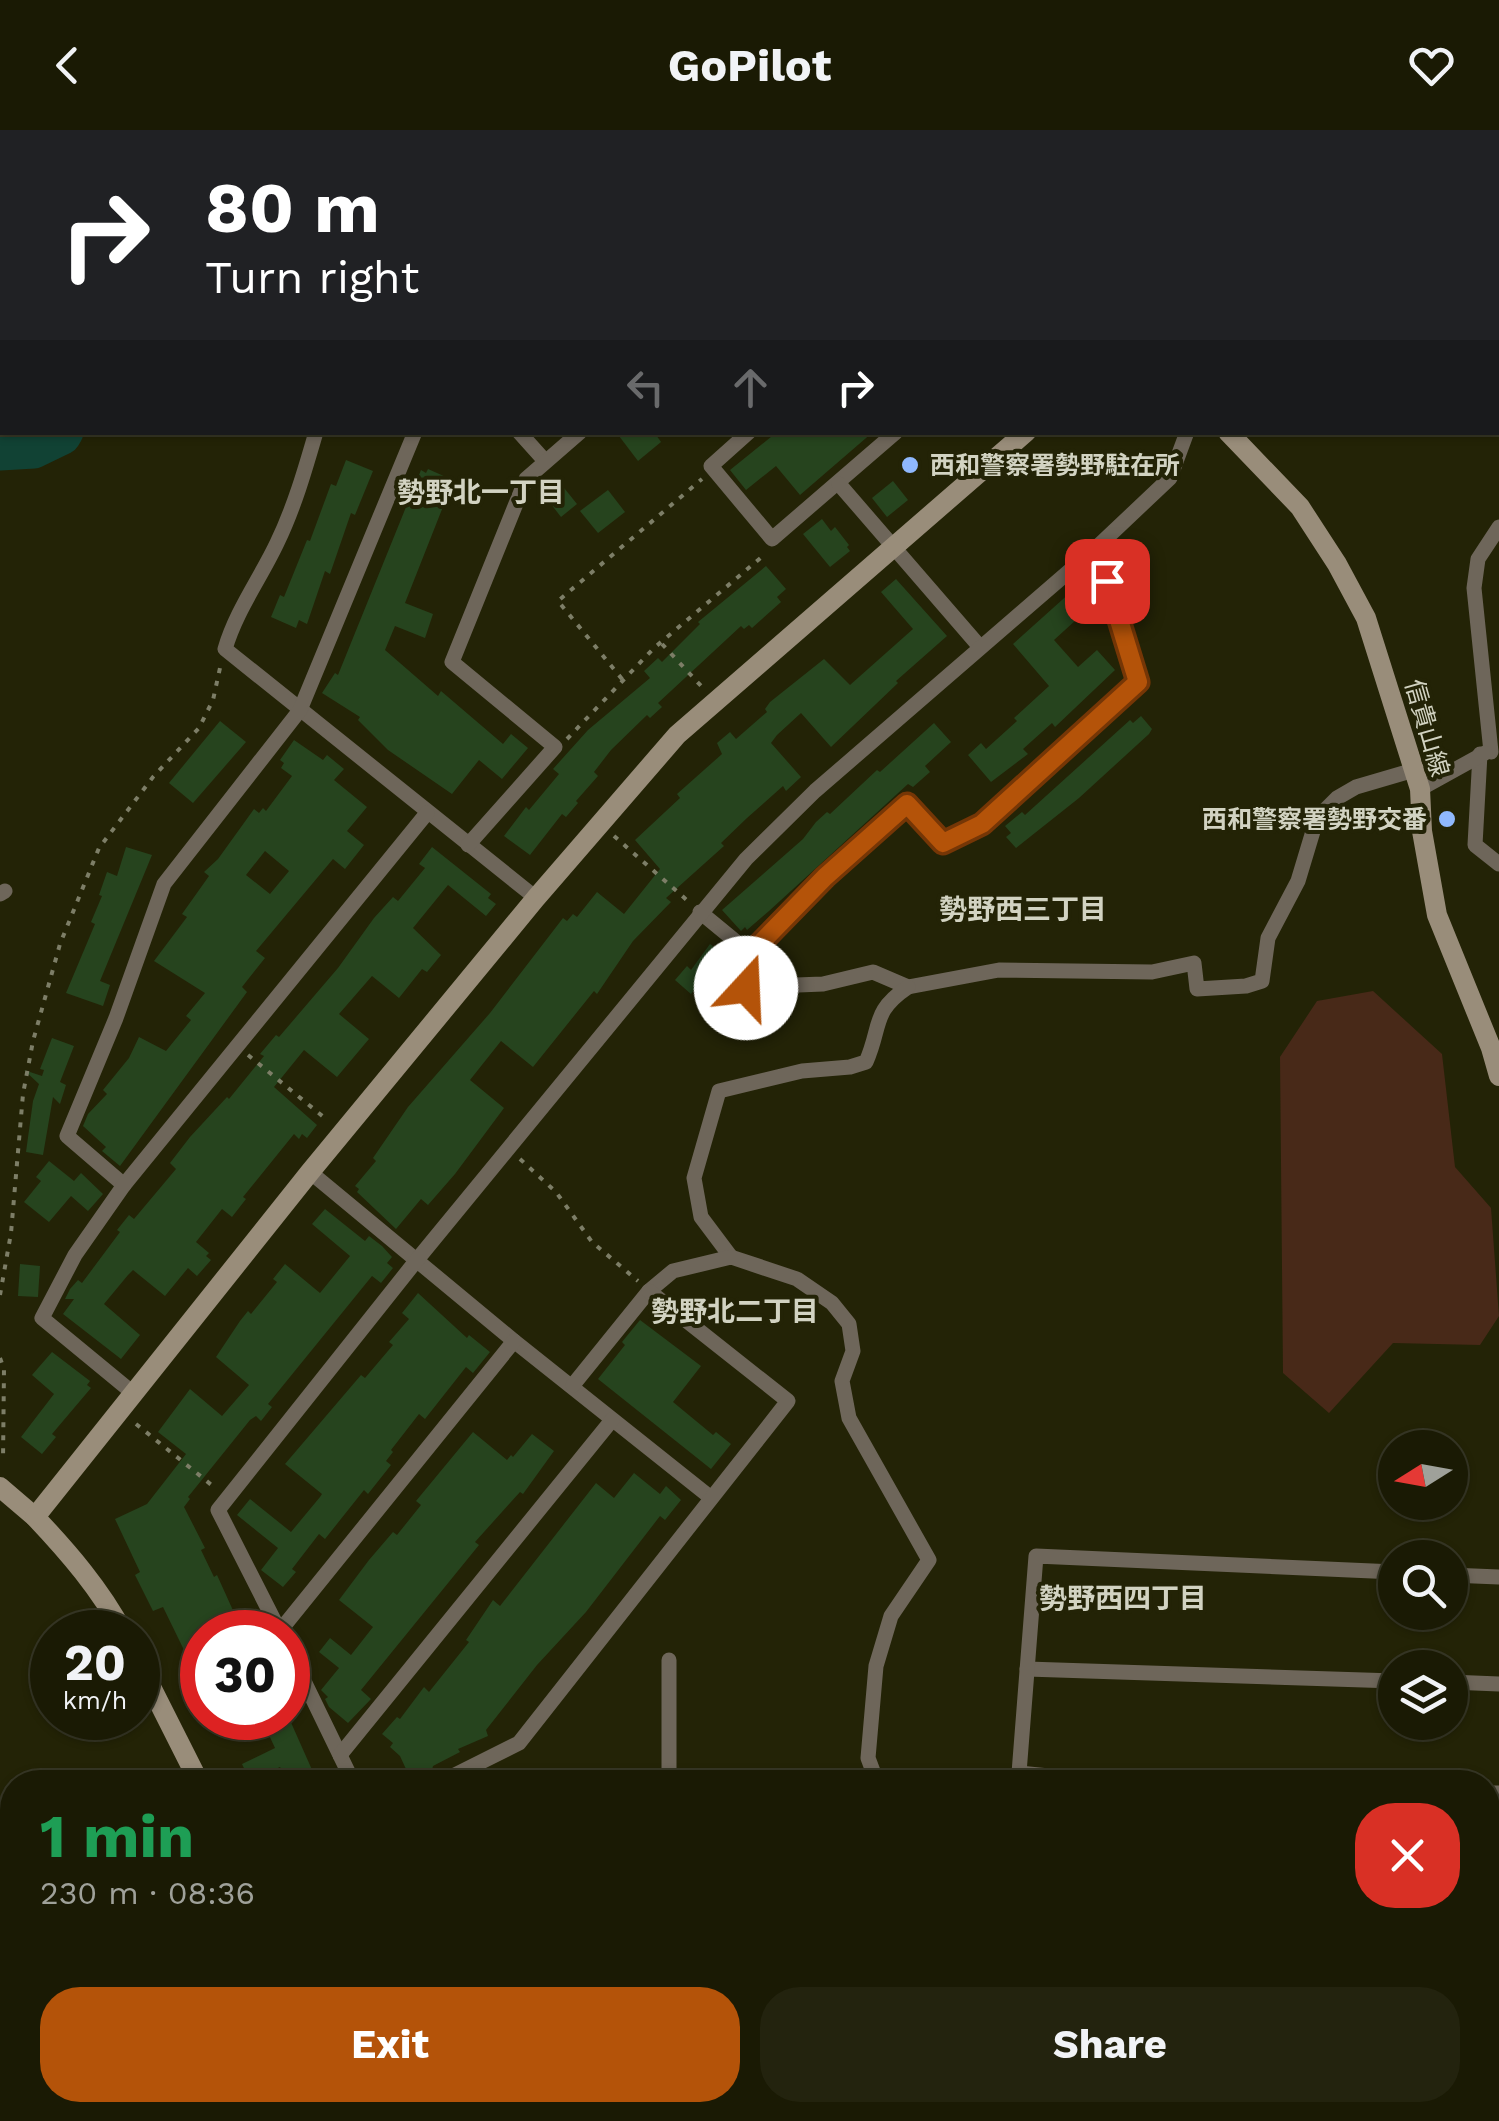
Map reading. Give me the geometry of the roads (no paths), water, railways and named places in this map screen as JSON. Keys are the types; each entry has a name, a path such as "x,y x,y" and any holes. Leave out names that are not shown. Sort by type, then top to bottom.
{"street":[{"path":"315,435 300,488 277,542 231,629 225,649 536,898"},
{"path":"124,1185 67,1136 116,1018 164,884 300,710 415,435"},
{"path":"522,435 545,460"},
{"path":"468,845 555,747 452,662 526,479 576,435"},
{"path":"745,435 711,466 772,539 893,435"},
{"path":"35,1517 310,1172 536,898 677,735 1023,435"},
{"path":"269,1610 218,1510 227,1498 746,859 815,792 1096,548 1170,478 1186,435"},
{"name":"信貴山線","path":"1231,435 1300,507 1366,618 1417,779 1437,915 1499,1076"},
{"path":"838,484 980,648"},
{"path":"1499,527 1478,559 1474,588 1490,752 1475,846 1499,864"},
{"path":"908,986 873,972 823,984 746,988 744,972 750,954 825,877 907,804 943,843 982,824 1138,682 1096,548"},
{"path":"732,1257 701,1217 694,1178 720,1091 802,1071 866,1062 874,1044 880,1010 908,986 999,970 1152,972 1194,963 1197,989 1246,986 1262,981 1268,938 1298,881 1316,818 1356,787 1417,779 1490,752"},
{"path":"133,1393 42,1318 75,1255 124,1185 427,813"},
{"path":"700,912 750,954"},
{"path":"310,1172 710,1497"},
{"path":"572,1385 649,1290 673,1270 732,1257 797,1280 832,1303 849,1324 854,1350 842,1381 849,1418 929,1560 890,1616 876,1666 868,1758 872,1770"},
{"path":"465,1770 520,1743 788,1401 649,1290"},
{"path":"298,1610 514,1341"},
{"path":"340,1755 612,1420"},
{"path":"0,1487 35,1517 76,1562 112,1610"},
{"path":"1019,1770 1036,1556 1378,1571"},
{"path":"1468,1576 1499,1577"},
{"path":"669,1660 669,1770"},
{"path":"1027,1669 1378,1680"},
{"path":"1468,1683 1499,1684"},
{"path":"310,1693 347,1770"},
{"path":"160,1705 193,1770"}],"waterway":[{"path":"0,453 34,451 64,435"}],"place":[{"name":"西和警察署勢野駐在所","path":"910,465"},
{"name":"西和警察署勢野交番","path":"1447,819"}],"district":[{"name":"勢野北一丁目","path":"481,492"},
{"name":"勢野西三丁目","path":"1023,909"},
{"name":"勢野北二丁目","path":"735,1311"},
{"name":"勢野西四丁目","path":"1123,1598"}]}
